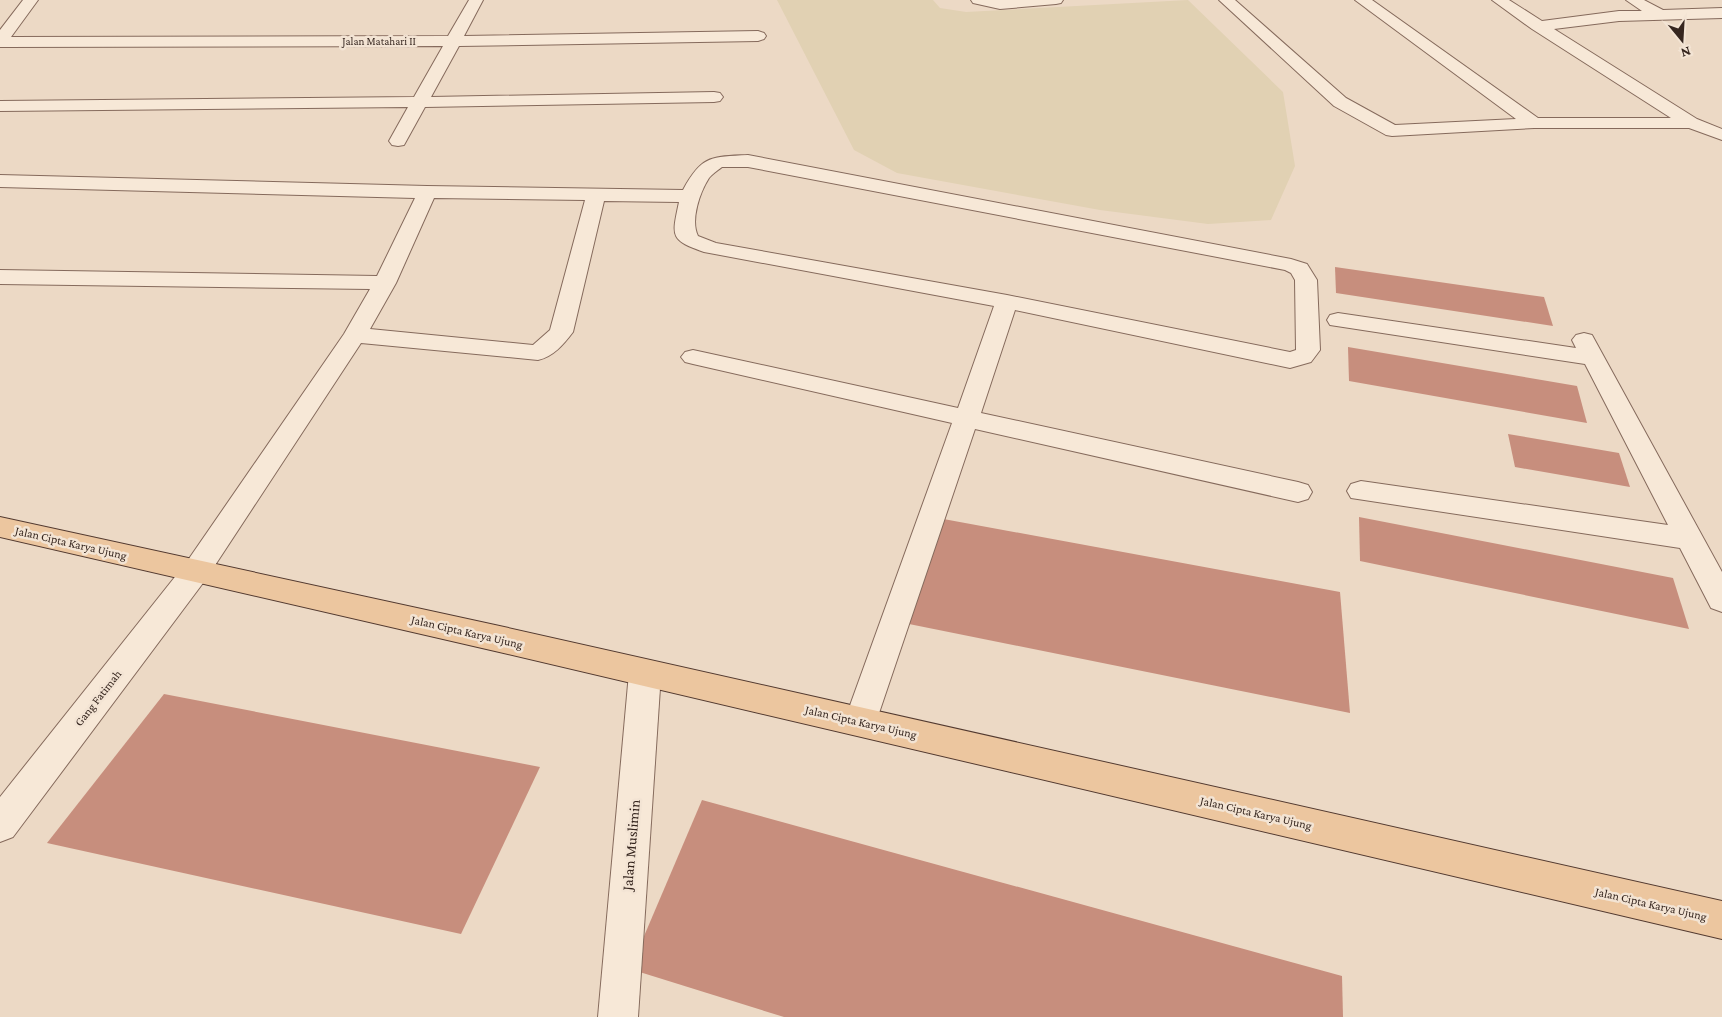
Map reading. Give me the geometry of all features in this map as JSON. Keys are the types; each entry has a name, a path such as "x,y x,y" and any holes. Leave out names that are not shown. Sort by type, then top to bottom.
{"main road":[{"name":"Jalan Cipta Karya Ujung","path":"0,527 1722,920"}],"street":[{"path":"0,42 32,0"},
{"path":"398,141 476,0"},
{"path":"978,0 1000,5 1056,0"},
{"path":"1226,0 1340,102 1392,131 1534,123 1691,123"},
{"path":"1362,0 1534,123"},
{"path":"1499,0 1691,123 1722,135"},
{"path":"1633,0 1660,15"},
{"path":"1537,26 1610,17 1722,13"},
{"name":"Jalan Matahari II","path":"0,42 454,41 758,36"},
{"path":"0,106 714,97"},
{"path":"748,161 1285,263 1299,268 1306,280 1308,350 1303,357 1290,360 1007,302 711,248 689,240 684,230 690,196 702,174 717,162 748,161"},
{"path":"0,181 427,192 690,196"},
{"name":"Gang Fatimah","path":"0,825 196,571 355,334 385,283 427,192"},
{"path":"355,334 538,353 561,332 596,194"},
{"path":"0,276 385,283"},
{"path":"860,722 1007,302"},
{"path":"1338,320 1589,349 1722,600"},
{"path":"693,357 1298,492"},
{"path":"1361,491 1690,539"},
{"name":"Jalan Muslimin","path":"618,1017 645,673"}],"shaded area":[{"path":"777,0 933,0 940,8 966,12 1188,0 1283,92 1295,166 1271,220 1208,224 1100,210 897,173 854,150"}],"building":[{"path":"1335,267 1544,297 1553,326 1336,293"},
{"path":"1348,347 1577,386 1587,423 1349,381"},
{"path":"1508,434 1619,453 1630,487 1515,467"},
{"path":"1359,517 1673,578 1689,629 1360,561"},
{"path":"938,518 1340,592 1350,713 909,624"},
{"path":"164,694 540,767 461,934 47,843"},
{"path":"702,800 1342,976 1343,1017 784,1017 630,969"}]}
